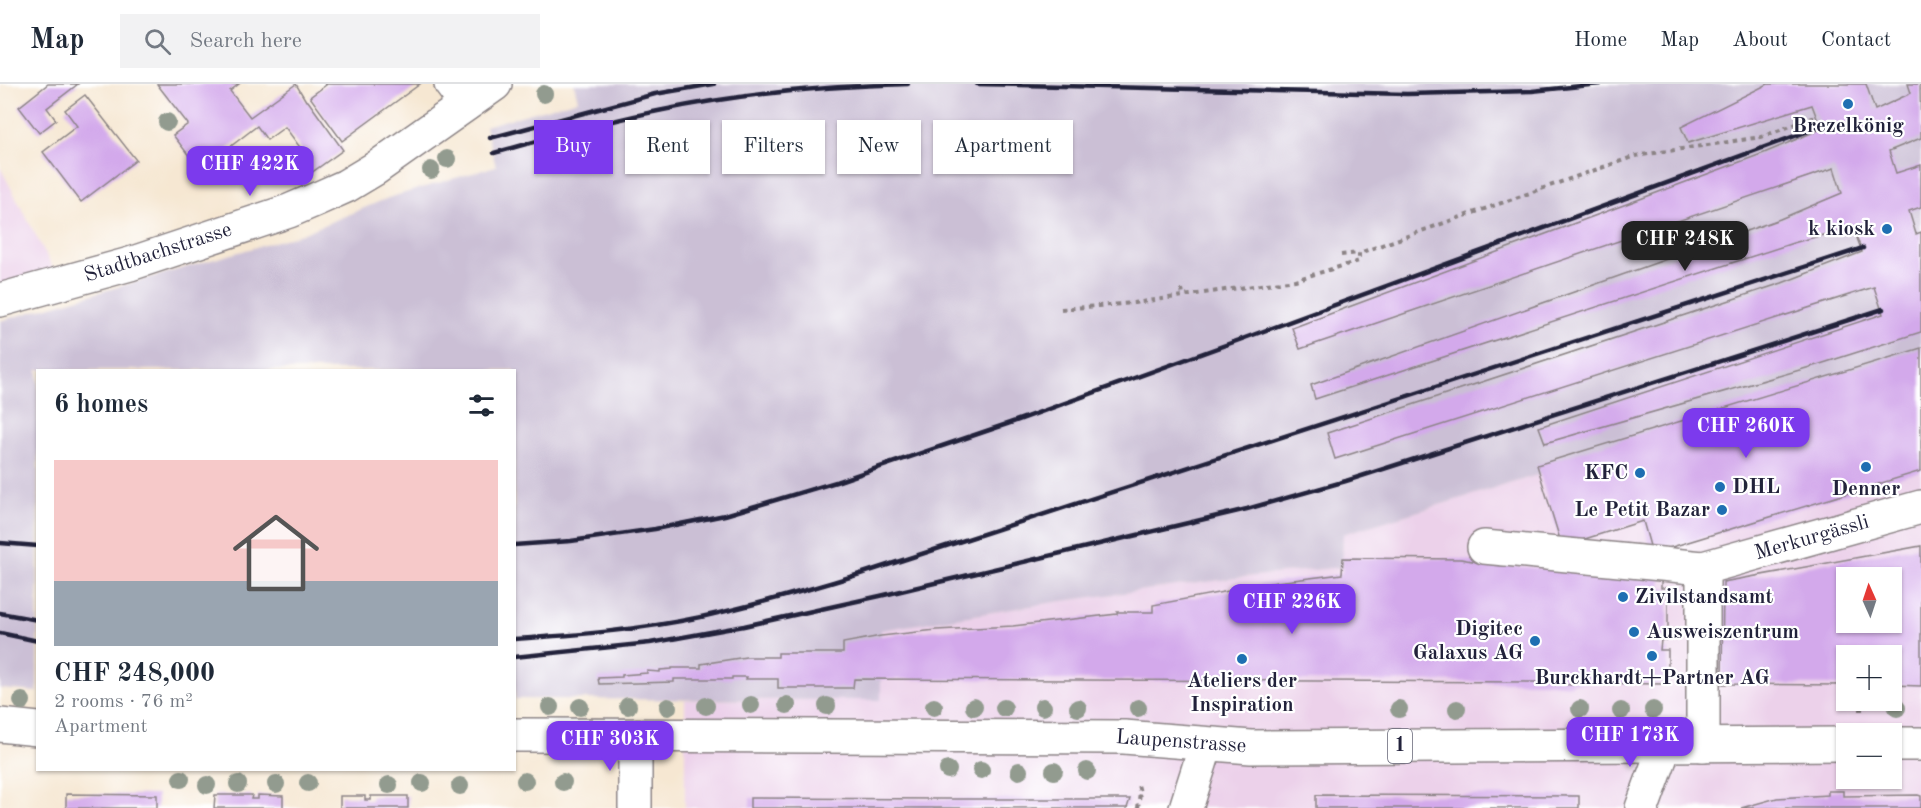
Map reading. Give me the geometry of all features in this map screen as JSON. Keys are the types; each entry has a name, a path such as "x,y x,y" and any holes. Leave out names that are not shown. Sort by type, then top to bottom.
{"main road":[{"name":"Stadtbachstrasse","path":"0,300 130,264 289,211 317,199 346,186 376,168 458,94 495,84"},
{"name":"Merkurgässli","path":"1484,547 1703,568 1921,507"},
{"path":"1703,568 1703,745"},
{"path":"0,725 36,729"},
{"name":"Laupenstrasse","path":"516,735 1124,737 1251,747 1836,744"},
{"path":"635,736 636,808"},
{"path":"1902,744 1921,744"},
{"path":"1186,808 1206,745"},
{"path":"1642,808 1665,745"}],"path":[{"path":"1341,255 1359,253 1635,156 1761,137 1818,116"},
{"path":"1061,309 1134,303 1183,292 1295,280 1359,261 1359,253"},
{"path":"1138,785 1140,792 1138,808"}],"shaded area":[{"path":"574,84 1921,84 1921,359 1343,534 1342,567 1244,577 1062,601 881,630 881,700 516,699 516,369 36,369 36,692 0,689 0,321 302,234 388,198 496,166 485,126 578,100"},
{"path":"0,167 56,274 0,290"},
{"path":"1921,359 1921,808 685,808 685,700 880,700 881,630 1062,601 1244,577 1342,567 1343,534"}],"building":[{"path":"48,84 78,84 47,108 56,120 39,133 19,107"},
{"path":"157,84 239,84 230,91 250,117 296,84 343,150 311,173 301,160 305,154 285,127 267,140 257,126 200,170 173,135 188,124"},
{"path":"325,84 420,84 342,141 310,97"},
{"path":"1768,84 1866,84 1875,110 1911,93 1908,84 1920,84 1921,138 1889,151 1896,173 1921,165 1921,207 1909,211 1916,234 1921,232 1921,332 1817,365 1545,443 1539,427 1883,314 1874,287 1335,459 1327,433 1782,283 1862,252 1853,227 1793,243 1315,399 1311,385 1780,219 1842,193 1834,168 1300,349 1292,328 1764,153 1821,129 1812,105 1688,143 1681,127"},
{"path":"85,95 136,160 81,202 43,152 77,126 65,110"},
{"path":"1921,348 1921,471 1652,553 1643,521 1562,546 1537,465"},
{"path":"1921,546 1921,686 1902,685 1902,645 1836,645 1836,685 1722,684 1723,582"},
{"path":"1343,558 1461,559 1494,565 1565,570 1585,574 1585,569 1661,576 1661,588 1668,588 1668,640 1661,640 1660,650 1668,650 1668,684 854,679 853,688 778,688 778,679 746,679 747,677 599,684 598,678 622,677 622,675 647,673 647,671 660,672 660,670 672,668 701,668 701,664 746,657 778,657 778,653 843,653 843,643 881,636 936,630 1013,626 1117,614 1117,612 1153,612 1153,605 1277,582 1342,574"},
{"path":"1828,791 1843,791 1843,796 1918,795 1921,796 1921,808 1741,808 1777,798 1828,795"},
{"path":"66,794 157,795 157,808 66,808"},
{"path":"215,795 252,795 251,799 258,799 258,795 283,796 283,808 214,808"},
{"path":"1316,795 1579,796 1579,808 1316,808"},
{"path":"340,796 365,796 365,800 371,800 371,796 408,796 408,808 340,808"},
{"path":"750,798 1130,799 1127,808 750,808"}],"railway":[{"path":"490,138 655,94 714,84"},
{"path":"494,153 575,130 689,105 782,92 908,84"},
{"path":"977,84 1407,94 1532,91 1600,84"},
{"path":"516,545 571,541 655,529 725,515 836,482 1010,423 1822,126"},
{"path":"516,639 561,636 678,622 821,586 1863,248"},
{"path":"516,657 650,643 744,626 1247,509 1346,481 1883,309"},
{"path":"0,543 36,546"},
{"path":"0,613 36,620"},
{"path":"0,633 36,641"}],"place":[{"name":"Brezelkönig","path":"1848,104"},
{"name":"k kiosk","path":"1887,229"},
{"name":"Denner","path":"1866,467"},
{"name":"KFC","path":"1640,473"},
{"name":"DHL","path":"1720,487"},
{"name":"Le Petit Bazar","path":"1722,510"},
{"name":"Zivilstandsamt","path":"1623,597"},
{"name":"Ausweiszentrum","path":"1634,632"},
{"name":"Digitec Galaxus AG","path":"1535,641"},
{"name":"Burckhardt+Partner AG","path":"1652,656"},
{"name":"Ateliers der Inspiration","path":"1242,659"}]}
